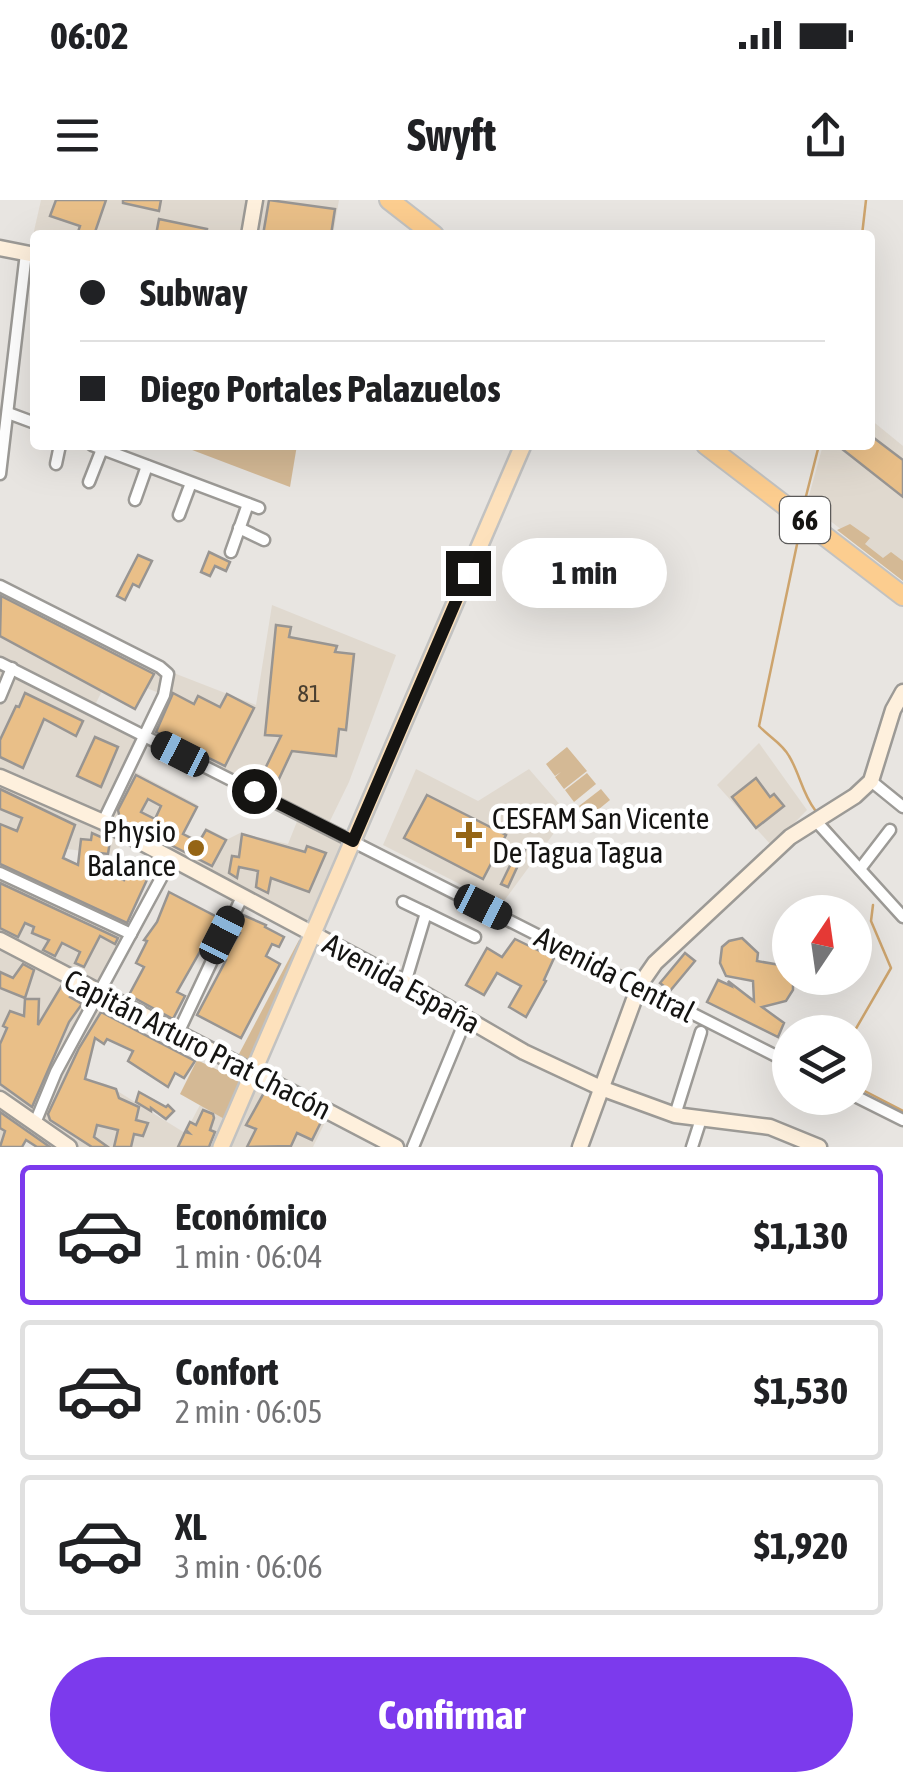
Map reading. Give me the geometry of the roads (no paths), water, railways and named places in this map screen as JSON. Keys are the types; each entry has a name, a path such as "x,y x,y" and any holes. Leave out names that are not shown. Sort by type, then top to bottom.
{"highway":[{"path":"389,200 428,230"},
{"name":"66","path":"713,450 903,596"}],"main road":[{"path":"220,1147 522,450"}],"street":[{"path":"249,230 256,200"},
{"path":"0,248 30,254"},
{"path":"0,474 30,261"},
{"path":"8,413 30,421"},
{"path":"56,464 59,450"},
{"path":"90,482 96,450"},
{"path":"105,450 254,506 239,528 231,552"},
{"path":"136,500 147,466"},
{"path":"178,516 191,483"},
{"path":"239,528 264,540"},
{"path":"0,586 166,670 168,680 104,822"},
{"name":"Avenida Central","path":"0,663 772,1054"},
{"path":"0,697 12,668"},
{"path":"580,1147 638,986 655,963 790,837 870,782 903,692"},
{"name":"Avenida España","path":"0,777 104,822 405,983 524,1052 601,1088 675,1115 770,1127 800,1143 819,1147"},
{"path":"870,782 903,808"},
{"path":"815,820 903,917"},
{"path":"860,869 890,830"},
{"path":"35,1124 56,1072 172,858"},
{"path":"0,872 131,934"},
{"path":"178,1033 242,897"},
{"path":"404,902 475,938"},
{"path":"405,983 426,914"},
{"name":"Capitán Arturo Prat Chacón","path":"0,940 396,1147"},
{"path":"412,1147 466,1019"},
{"path":"675,1115 701,1032"},
{"path":"0,1099 70,1147"},
{"path":"872,1104 903,1120"},
{"path":"692,1147 702,1119"}],"waterway":[{"path":"863,230 866,200"},
{"path":"803,508 818,450"},
{"path":"800,530 759,726 786,751 815,810"},
{"path":"828,825 843,843"},
{"path":"864,1015 891,968 871,921 873,905"},
{"path":"872,1095 903,1111"}],"place":[{"name":"CESFAM San Vicente De Tagua Tagua","path":"469,835"},
{"name":"Physio Balance","path":"196,848"}]}
